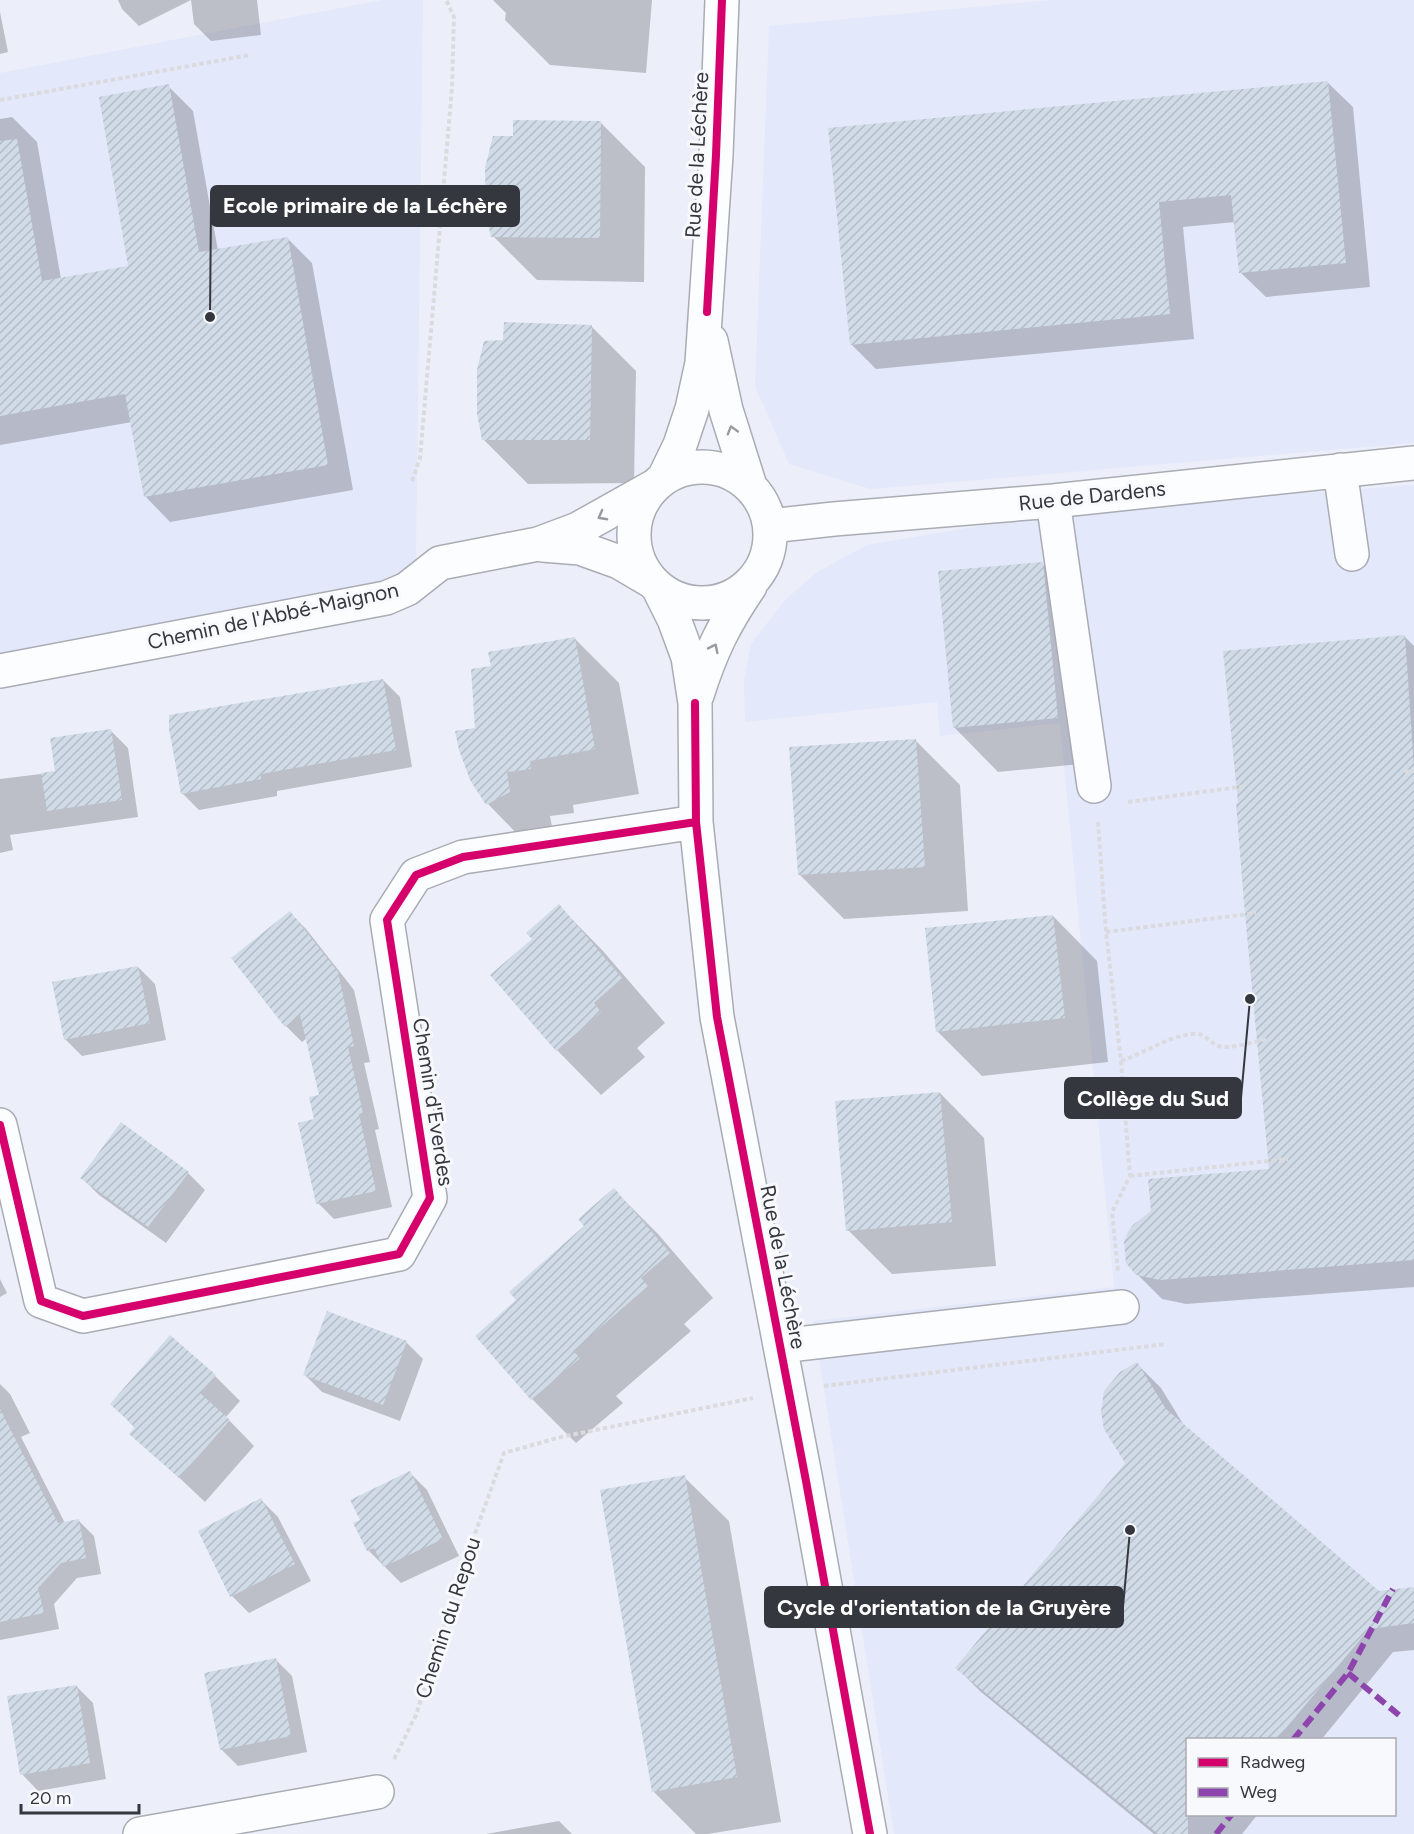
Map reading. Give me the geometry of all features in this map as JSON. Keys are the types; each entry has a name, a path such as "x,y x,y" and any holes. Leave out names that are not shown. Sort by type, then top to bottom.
{"street":[{"name":"Rue de la Léchère","path":"658,482 680,445 692,409 702,363 716,155 722,0"},
{"name":"Rue de la Léchère","path":"706,312 726,410 750,486"},
{"name":"Rue de Dardens","path":"770,526 1053,501 1414,463"},
{"path":"710,466 732,473 750,486 764,505 770,526 768,554 755,579 738,593 717,602 694,603 673,597 655,585 641,567 635,548 634,527 640,507 658,482 687,468 710,466"},
{"path":"1340,470 1352,554"},
{"name":"Chemin de l'Abbé-Maignon","path":"0,671 386,598 408,589 440,563 538,544 578,529 658,482"},
{"path":"1053,501 1095,796"},
{"name":"Chemin de l'Abbé-Maignon","path":"538,544 580,548 619,562 655,585"},
{"name":"Rue de la Léchère","path":"695,703 708,659 729,617 755,579"},
{"name":"Rue de la Léchère","path":"655,585 674,619 688,657 695,703 696,822 717,1017 870,1834"},
{"name":"Chemin d'Everdes","path":"0,1125 41,1301 83,1316 399,1254 430,1198 387,920 416,875 463,857 696,822"},
{"path":"780,1346 1122,1307"},
{"path":"140,1834 377,1792"}],"path":[{"path":"412,481 420,458 452,88 454,17 446,0"},
{"path":"0,100 250,55"},
{"path":"1405,772 1414,771"},
{"path":"1122,1307 1112,1212 1130,1176 1095,796 1246,786"},
{"path":"1106,932 1256,914"},
{"path":"1121,1061 1137,1056 1170,1039 1194,1033 1211,1039 1216,1045 1228,1047 1267,1039"},
{"path":"1130,1176 1288,1159"},
{"path":"815,1387 1166,1344"}],"shaded area":[{"path":"382,0 423,0 416,562 396,585 0,658 0,73"},
{"path":"1052,0 1414,0 1414,443 870,489 789,464 755,386 769,26"},
{"path":"1414,485 1414,1834 894,1834 813,1321 1114,1287 1060,723 940,736 937,702 745,722 744,680 751,644 784,601 817,572 867,545 1072,510"}],"building":[{"path":"1328,81 1346,263 1239,273 1231,195 1159,202 1170,314 850,345 828,128"},
{"path":"169,84 199,252 288,237 328,465 144,497 125,394 0,416 0,141 17,139 42,281 128,266 99,97"},
{"path":"513,120 601,121 600,238 491,237 486,216 485,168 493,136 513,136"},
{"path":"504,322 592,325 590,440 482,440 477,413 477,370 484,341 503,340"},
{"path":"1043,562 1058,718 953,728 938,571"},
{"path":"1405,635 1414,768 1414,1260 1160,1280 1136,1275 1126,1263 1124,1242 1133,1225 1151,1211 1148,1179 1269,1169 1223,651"},
{"path":"575,637 595,749 530,761 531,769 507,772 510,792 486,805 470,780 455,731 475,728 471,669 491,666 488,652"},
{"path":"383,679 396,750 261,774 261,779 181,794 169,729 169,715"},
{"path":"111,729 122,800 47,811 41,773 55,771 50,738"},
{"path":"916,739 925,867 798,875 789,747"},
{"path":"559,904 622,978 594,1003 601,1012 556,1051 490,975 532,939 526,933"},
{"path":"290,911 338,972 354,1046 348,1047 363,1113 359,1114 376,1191 316,1204 298,1123 314,1119 309,1097 319,1095 300,1015 285,1027 231,958"},
{"path":"1053,915 1065,1018 936,1032 925,928"},
{"path":"138,966 150,1023 64,1040 52,982"},
{"path":"940,1092 952,1222 846,1231 835,1101"},
{"path":"121,1122 189,1172 148,1227 80,1178"},
{"path":"614,1188 670,1253 641,1278 648,1286 573,1351 580,1358 531,1400 475,1336 516,1300 509,1292 584,1226 578,1219"},
{"path":"327,1311 407,1341 383,1405 303,1375"},
{"path":"170,1335 216,1375 200,1393 230,1420 179,1478 129,1434 135,1427 110,1404"},
{"path":"1137,1362 1166,1409 1379,1591 1414,1587 1414,1623 1369,1629 1278,1738 1186,1738 1188,1834 1158,1834 955,1668 1125,1463 1104,1429 1101,1412 1104,1391 1120,1372"},
{"path":"0,1409 58,1523 79,1519 86,1558 61,1563 38,1588 44,1613 0,1622"},
{"path":"410,1471 443,1539 383,1567 374,1548 367,1551 353,1523 360,1520 350,1500"},
{"path":"685,1475 737,1777 652,1792 600,1490"},
{"path":"261,1498 295,1564 230,1597 198,1531"},
{"path":"276,1658 291,1736 220,1750 204,1673"},
{"path":"77,1685 90,1763 20,1775 7,1696"}],"marked path":[{"path":"1295,1738 1348,1673 1393,1589"},
{"path":"1348,1673 1399,1715"},
{"path":"1216,1834 1230,1816"}],"cycle path":[{"path":"707,312 722,0"},
{"path":"695,703 696,822 717,1017 806,1481 870,1834"},
{"path":"0,1125 41,1301 83,1316 399,1254 430,1198 387,920 416,875 463,857 696,822"}],"place":[{"name":"Ecole primaire de la Léchère","path":"210,317"},
{"name":"Collège du Sud","path":"1250,999"},
{"name":"Cycle d'orientation de la Gruyère","path":"1130,1530"}]}
